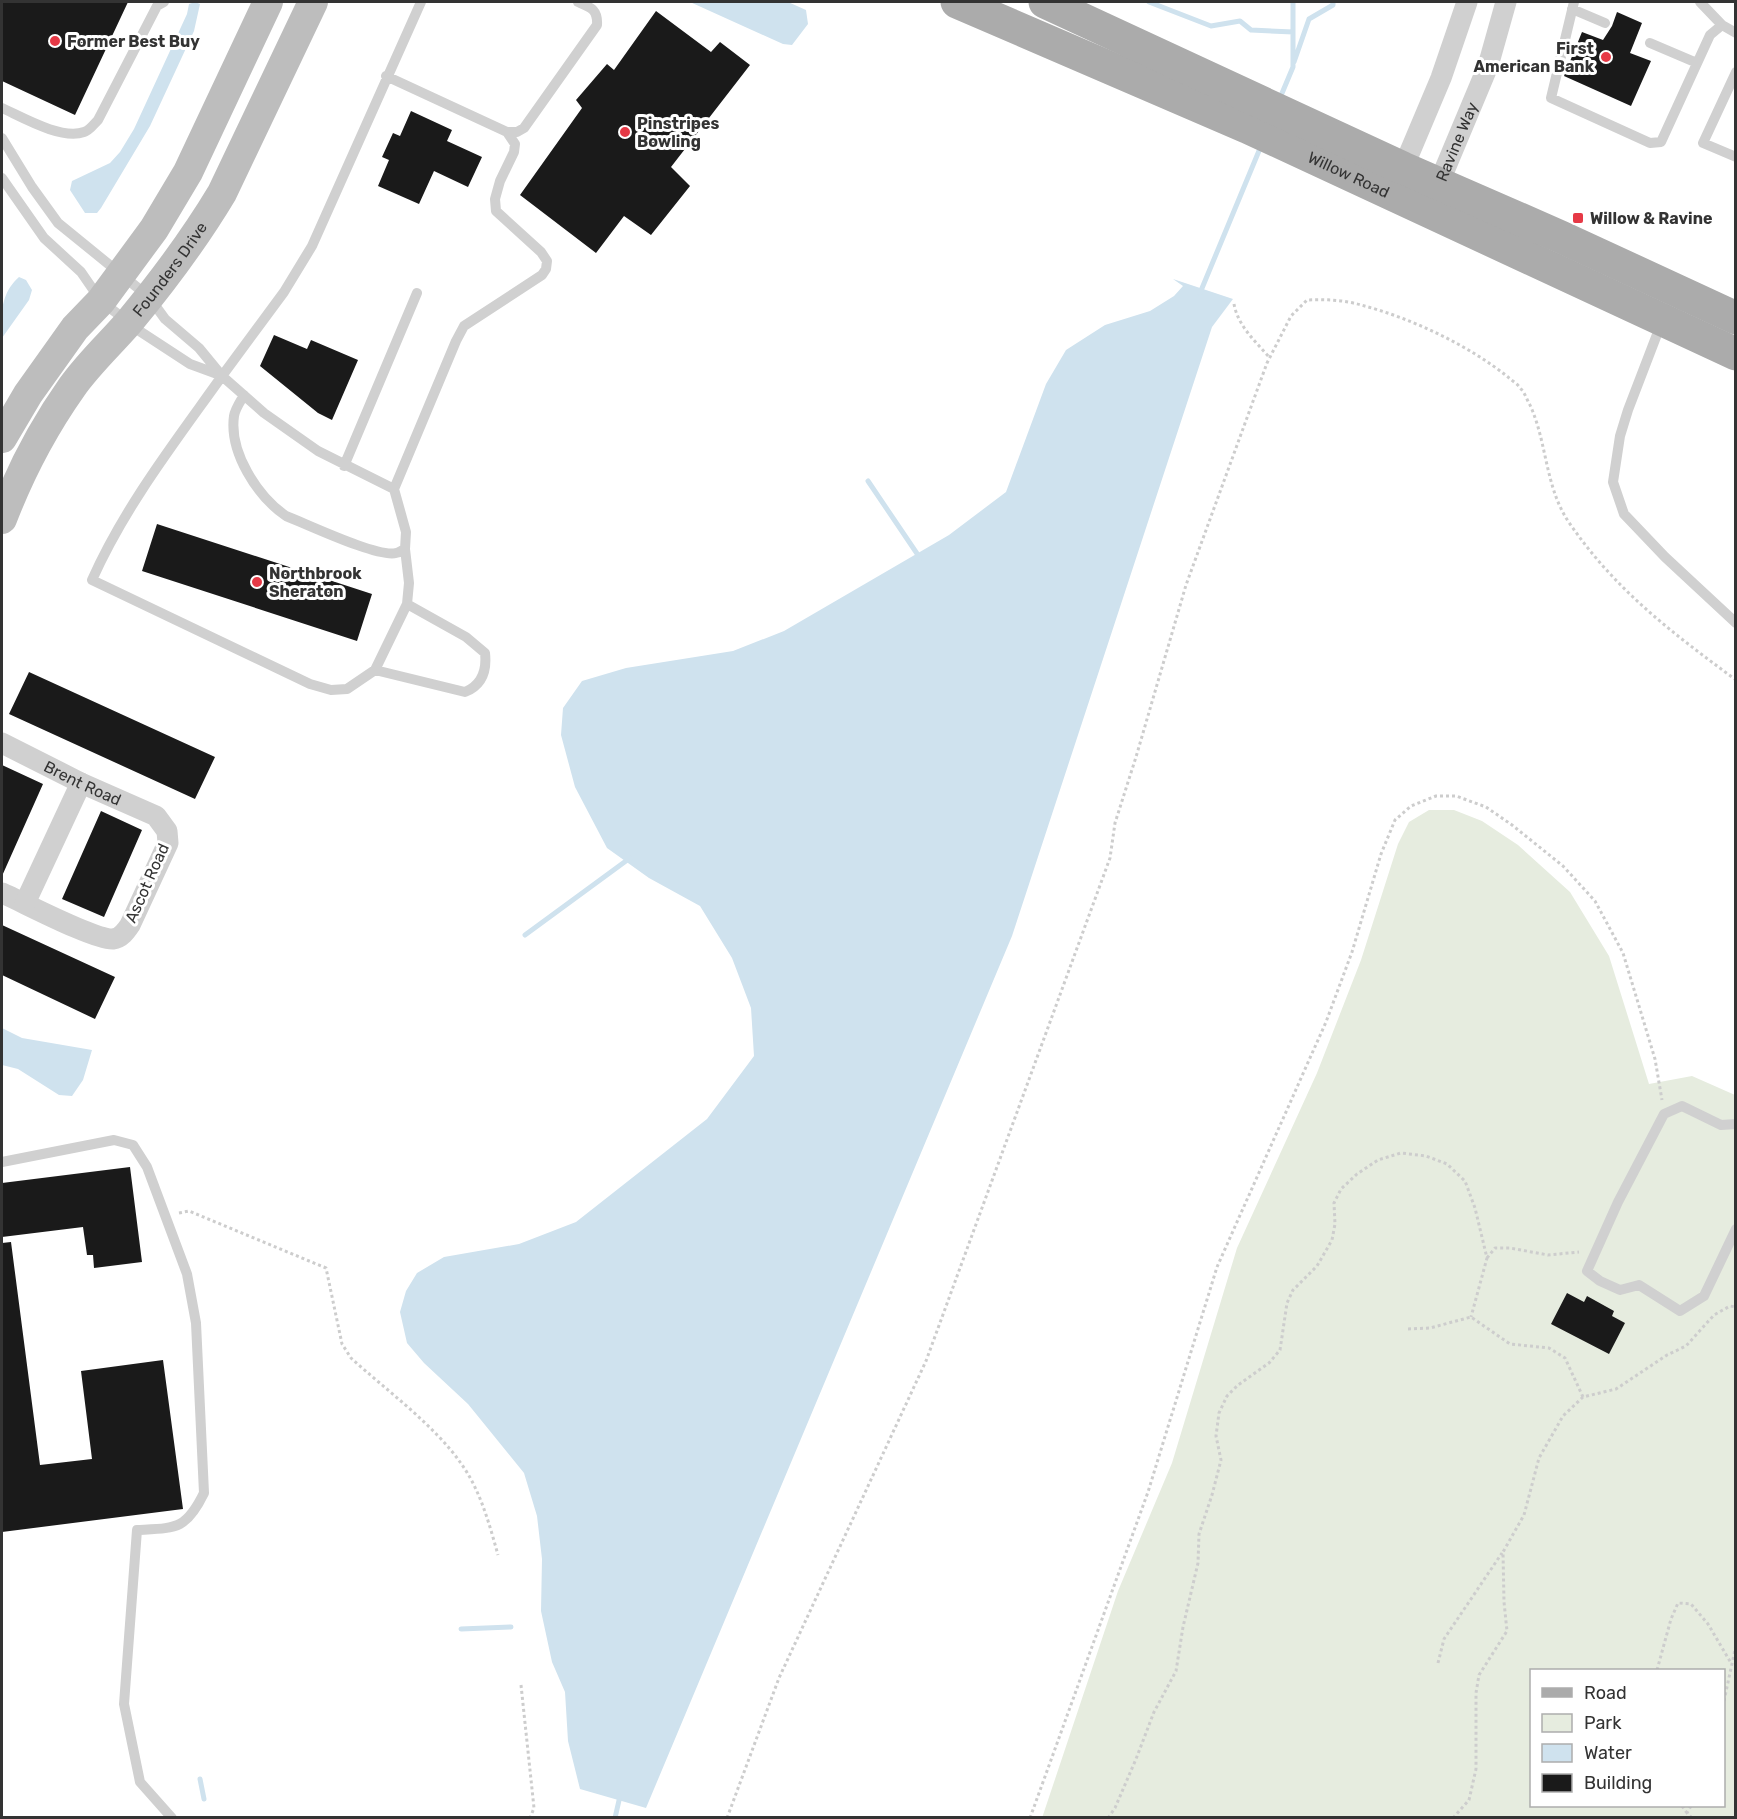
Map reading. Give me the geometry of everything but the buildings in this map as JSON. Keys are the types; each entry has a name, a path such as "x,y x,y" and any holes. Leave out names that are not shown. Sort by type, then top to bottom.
{"main road":[{"name":"Founders Drive","path":"2,438 28,394 75,328 122,275 154,229 188,172 268,2"},
{"name":"Founders Drive","path":"2,519 30,455 47,424 92,361 149,297 205,221 222,193 313,2"},
{"name":"Willow Road","path":"957,2 1253,115 1433,198 1663,321 1736,354"},
{"name":"Willow Road","path":"1046,2 1253,115"},
{"name":"Willow Road","path":"1433,198 1561,237 1736,318"},
{"path":"1663,321 1675,291"}],"street":[{"path":"1397,182 1441,78 1467,2"},
{"name":"Ravine Way","path":"1433,198 1488,66 1506,2"},
{"name":"Brent Road","path":"2,743 81,783 156,816 163,823"},
{"path":"2,892 25,903 81,783"},
{"name":"Ascot Road","path":"25,903 103,938 115,939 124,934 168,843 167,831 163,823"}],"lane":[{"path":"2,108 69,134 86,132 98,120 157,6 164,2"},
{"path":"420,2 312,246 284,292 155,469 105,550 92,580 310,684 331,690 347,689 375,670 408,604 406,532 394,489 456,341 464,326 532,283 546,269 547,261 541,252 496,211 495,199 500,181 514,152 515,144 507,132"},
{"path":"386,76 507,132 517,132 524,128 597,25 594,9 578,2"},
{"path":"1700,2 1722,25 1736,33"},
{"path":"1605,24 1573,5 1551,98 1650,143 1661,142 1710,35 1722,25"},
{"path":"1650,43 1697,63"},
{"path":"1736,72 1703,143 1736,157"},
{"path":"2,138 32,187 58,223 149,297 165,320 199,348 222,376 290,432 344,466 394,489"},
{"path":"2,178 44,238 81,272 101,301 190,364 222,376"},
{"path":"344,466 417,293"},
{"path":"1663,321 1628,410 1620,436 1613,482 1624,514 1665,557 1736,623"},
{"path":"244,395 234,413 233,434 240,456 257,487 278,510 286,516 378,551 396,554 405,549"},
{"path":"375,670 465,692 476,687 486,666 485,653 466,637 408,604"},
{"path":"1736,1124 1721,1125 1682,1106 1664,1114 1618,1202 1587,1271 1600,1281 1620,1290 1639,1285 1680,1311 1704,1296 1736,1229"},
{"path":"2,1162 114,1140 133,1145 147,1167 188,1274 196,1323 204,1493 194,1513 175,1528 137,1530 124,1704 140,1782 172,1818"}],"path":[{"path":"727,1818 779,1678 926,1361 1110,858 1115,823 1186,585 1270,358 1291,316 1307,300 1330,299 1361,304 1424,328 1486,359 1521,388 1541,432 1547,468 1558,501 1566,519 1591,553 1616,582 1663,626 1736,680"},
{"path":"1234,304 1242,326 1270,358"},
{"path":"1030,1818 1148,1492 1217,1267 1326,1022 1352,952 1381,854 1395,820 1411,806 1436,796 1456,796 1486,807 1563,866 1595,901 1623,953 1655,1059 1664,1114"},
{"path":"1108,1818 1136,1759 1154,1712 1176,1671 1183,1627 1198,1563 1199,1534 1221,1460 1216,1436 1219,1413 1227,1395 1269,1364 1280,1350 1287,1303 1293,1290 1317,1266 1332,1240 1335,1224 1334,1203 1341,1189 1357,1174 1378,1160 1401,1153 1426,1156 1447,1164 1465,1181 1475,1208 1487,1258"},
{"path":"166,1217 189,1211 326,1268 342,1344 351,1358 445,1442 462,1464 477,1493 498,1555"},
{"path":"1471,1317 1487,1258 1495,1248 1510,1248 1548,1255 1596,1251"},
{"path":"1438,1663 1444,1639 1503,1552 1524,1515 1539,1458 1563,1416 1583,1396 1616,1389 1667,1355 1686,1346 1714,1315 1730,1306 1736,1307"},
{"path":"1408,1329 1430,1328 1471,1317 1510,1344 1549,1348 1565,1358 1583,1396"},
{"path":"1453,1818 1469,1800 1476,1769 1476,1693 1479,1675 1507,1631 1503,1552"},
{"path":"1658,1669 1671,1619 1678,1603 1691,1604 1708,1624 1731,1663"},
{"path":"1725,1696 1736,1645"},
{"path":"521,1685 534,1808 530,1818"},
{"path":"1683,1807 1692,1818"},
{"path":"1686,1818 1690,1807"}],"green space":[{"path":"1429,810 1454,810 1482,821 1518,845 1570,892 1609,956 1649,1084 1692,1076 1735,1095 1735,1817 1042,1818 1118,1591 1172,1463 1237,1248 1317,1073 1361,960 1398,844 1409,822"}],"water":[{"path":"195,2 200,4 194,31 150,126 101,208 97,213 85,213 70,190 72,181 110,163 120,152 134,129 187,14 189,4"},
{"path":"690,2 788,2 806,10 808,24 792,45 783,44"},
{"path":"19,277 26,280 32,290 29,300 2,338 3,305 8,290"},
{"path":"1173,279 1233,299 1212,327 1012,936 646,1808 580,1789 568,1741 565,1692 552,1662 541,1611 542,1559 537,1516 524,1473 468,1404 424,1363 407,1343 400,1312 406,1291 417,1273 444,1257 519,1244 576,1222 707,1119 754,1056 751,1008 732,958 700,906 649,878 607,848 575,787 561,735 563,708 582,681 626,668 733,651 784,631 949,535 1006,492 1046,384 1066,350 1105,325 1150,311 1174,296 1183,286"},
{"path":"2,1028 22,1038 92,1050 83,1080 72,1096 59,1095 18,1069 2,1065"}],"waterway":[{"path":"1149,2 1211,26 1240,21 1251,30 1293,32"},
{"path":"1280,98 1293,67 1293,2"},
{"path":"1294,62 1309,19 1333,5 1333,2"},
{"path":"1200,293 1261,146"},
{"path":"868,481 920,558"},
{"path":"525,935 630,858"},
{"path":"461,1629 511,1627"},
{"path":"200,1779 204,1799"},
{"path":"615,1818 620,1796"}],"place":[{"name":"Former Best Buy","path":"55,41"},
{"name":"First American Bank","path":"1606,57"},
{"name":"Pinstripes Bowling","path":"625,132"},
{"name":"Willow & Ravine","path":"1578,218"},
{"name":"Northbrook Sheraton","path":"257,582"}]}
